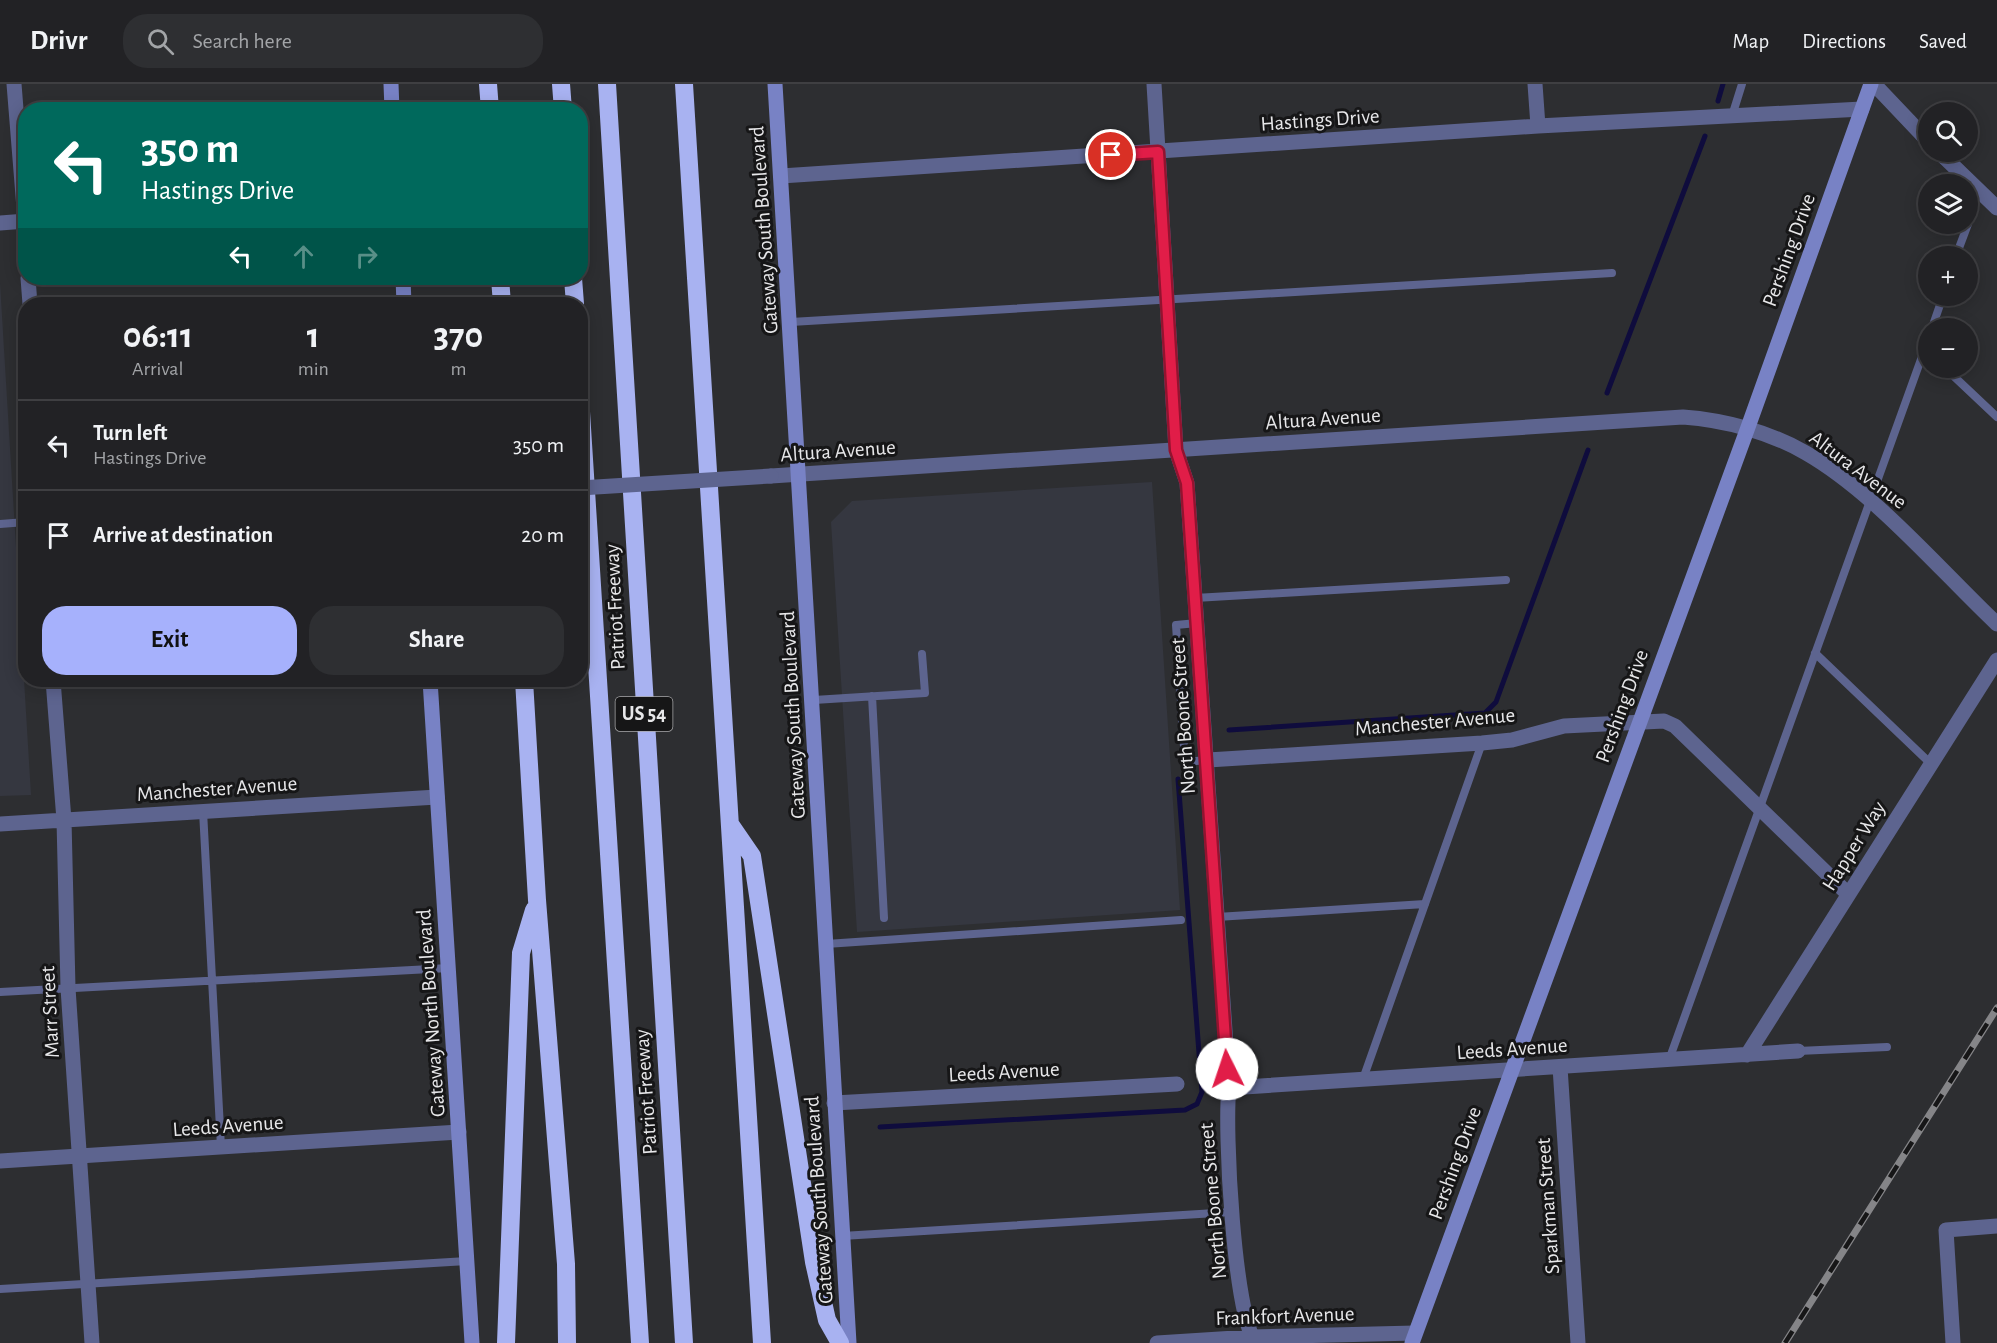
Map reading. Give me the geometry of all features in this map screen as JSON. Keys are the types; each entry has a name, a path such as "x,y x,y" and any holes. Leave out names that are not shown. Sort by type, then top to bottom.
{"highway":[{"path":"488,84 489,102"},
{"path":"561,84 562,102"},
{"name":"Patriot Freeway","path":"607,84 684,1343"},
{"path":"684,84 762,1343"},
{"name":"Patriot Freeway","path":"588,522 640,1343"},
{"path":"524,687 537,900 566,1264 567,1343"},
{"path":"729,824 752,856 814,1262 827,1320 840,1343"},
{"path":"506,1343 521,953 537,900"},
{"path":"566,1264 579,1343"}],"main road":[{"path":"391,84 392,102"},
{"name":"Gateway South Boulevard","path":"775,84 814,700 834,1103 849,1343"},
{"name":"Pershing Drive","path":"1413,1338 1873,84"},
{"name":"Gateway North Boulevard","path":"430,687 472,1343"}],"street":[{"path":"14,84 18,134"},
{"name":"North Boone Street","path":"1154,84 1176,450 1187,483 1208,760 1229,1088 1226,1109 1232,1212 1244,1308 1254,1340"},
{"path":"1535,84 1538,126"},
{"path":"1873,84 1918,131"},
{"name":"Hastings Drive","path":"781,176 1538,126 1862,109"},
{"path":"1950,162 1997,208"},
{"path":"0,223 18,222"},
{"name":"Altura Avenue","path":"588,487 1683,417 1711,419 1806,453 1869,501 1997,624"},
{"name":"Happer Way","path":"1747,1055 1997,660"},
{"name":"Marr Street","path":"54,687 64,820 68,988 92,1343"},
{"name":"Manchester Avenue","path":"1208,760 1482,743 1512,740 1564,726 1639,720 1664,721 1675,726 1848,894"},
{"name":"Manchester Avenue","path":"0,824 437,796"},
{"name":"Leeds Avenue","path":"1229,1088 1798,1051"},
{"name":"Sparkman Street","path":"1560,1067 1578,1343"},
{"name":"Leeds Avenue","path":"834,1103 1176,1084"},
{"name":"Leeds Avenue","path":"0,1161 459,1132"},
{"path":"1953,1343 1946,1230 1997,1226"},
{"name":"Frankfort Avenue","path":"1157,1343 1413,1338"}],"lane":[{"path":"1732,116 1742,84"},
{"path":"790,322 1612,273"},
{"path":"1669,1060 1869,501 1918,373"},
{"path":"1956,378 1997,417"},
{"path":"0,524 18,523"},
{"path":"1195,598 1506,580"},
{"path":"1197,623 1176,625 1185,762 1208,760"},
{"path":"1815,653 1931,764"},
{"path":"814,700 925,693 922,654"},
{"path":"872,696 884,918"},
{"path":"1363,1079 1482,743"},
{"path":"203,811 221,1147"},
{"path":"1217,916 1425,904"},
{"path":"826,944 1181,920"},
{"path":"0,992 449,969"},
{"path":"1798,1051 1887,1047"},
{"path":"842,1236 1232,1212"},
{"path":"0,1289 467,1261"}],"shaded area":[{"path":"0,283 18,580 18,687 24,687 31,795 0,796"},
{"path":"1152,482 1180,910 857,932 831,522 852,501"}],"waterway":[{"path":"1718,101 1723,84"},
{"path":"1607,393 1705,136"},
{"path":"1229,730 1485,713 1496,702 1588,450"},
{"path":"880,1127 1185,1110 1197,1104 1202,1092 1178,779"}],"railway":[{"path":"1785,1343 1997,1008"}],"route":[{"path":"1111,155 1158,152 1176,450 1187,483 1208,760 1227,1069"}]}
